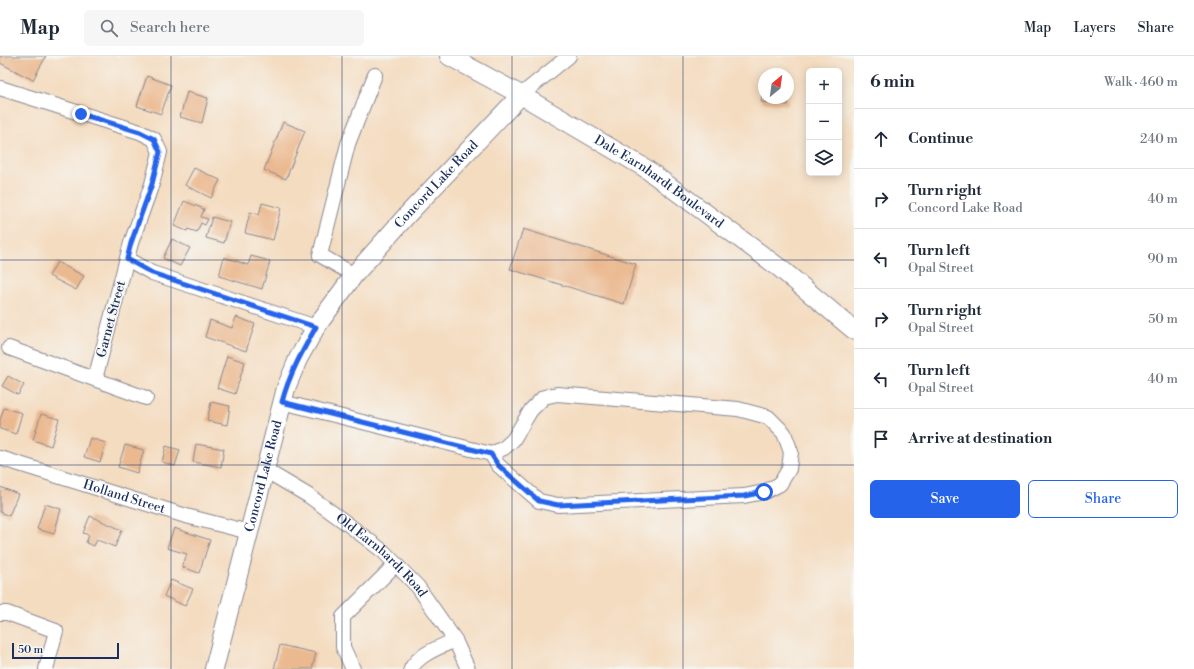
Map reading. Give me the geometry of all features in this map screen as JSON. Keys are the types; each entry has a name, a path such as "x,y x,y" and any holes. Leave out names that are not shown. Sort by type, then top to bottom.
{"main road":[{"name":"Dale Earnhardt Boulevard","path":"449,56 521,95 645,168 780,269 854,330"},
{"name":"Concord Lake Road","path":"214,669 282,402 286,388 298,360 316,327 354,275 408,214 521,95"}],"street":[{"path":"521,95 569,56"},
{"path":"354,275 320,255 348,144 375,75"},
{"name":"Garnet Street","path":"0,88 140,132 154,139 160,152 152,184 131,243 95,379"},
{"path":"127,259 152,273 316,327"},
{"path":"9,348 146,398"},
{"path":"282,402 491,454 504,448 513,440 531,410 544,397 557,394 738,409 768,417 784,433 791,452 789,469 780,484 764,492 744,496 558,505 539,501 498,465 491,454"},
{"name":"Holland Street","path":"0,458 186,516 249,532"},
{"name":"Old Earnhardt Road","path":"265,470 309,496 346,522 384,552 418,587 455,640 468,669"},
{"path":"353,669 342,647 343,617 396,564"},
{"path":"0,613 7,613 56,631 46,669"},
{"path":"411,669 414,664 425,655 455,640"}],"building":[{"path":"0,56 46,56 33,80 0,63"},
{"path":"147,76 171,85 161,114 137,106"},
{"path":"187,92 208,98 202,123 180,117"},
{"path":"283,122 305,131 286,179 264,170"},
{"path":"194,168 220,180 211,198 185,185"},
{"path":"184,201 204,209 201,217 208,219 205,225 201,223 197,232 188,229 187,231 174,226"},
{"path":"262,203 281,208 273,240 245,233 250,212 259,215"},
{"path":"212,217 230,222 224,243 206,238"},
{"path":"523,229 636,264 624,304 510,269"},
{"path":"172,239 190,248 180,266 163,258"},
{"path":"251,256 270,261 262,289 219,276 224,257 248,265"},
{"path":"57,262 84,276 76,290 49,276"},
{"path":"236,317 255,324 246,351 205,337 210,320 232,328"},
{"path":"227,356 245,362 235,394 217,388"},
{"path":"8,376 24,385 18,395 2,386"},
{"path":"211,402 230,406 227,425 207,421"},
{"path":"4,408 22,413 16,434 0,429 0,420"},
{"path":"41,414 59,419 51,446 33,440"},
{"path":"90,438 106,443 100,462 84,457"},
{"path":"196,444 224,449 221,467 193,462"},
{"path":"125,445 144,450 137,473 118,467"},
{"path":"166,446 180,450 175,466 162,462"},
{"path":"0,487 18,494 9,516 0,512"},
{"path":"45,504 61,509 54,534 37,529"},
{"path":"90,516 122,530 115,547 97,540 94,546 86,543 89,535 83,533"},
{"path":"174,528 210,540 199,573 182,567 187,554 167,548"},
{"path":"171,580 193,589 185,606 164,596"},
{"path":"280,645 316,653 312,669 274,669"}],"route":[{"path":"81,114 140,132 154,139 160,152 152,184 131,243 127,259 152,273 316,327 298,360 286,388 282,402 491,454 498,465 539,501 558,505 744,496 764,492"}]}
